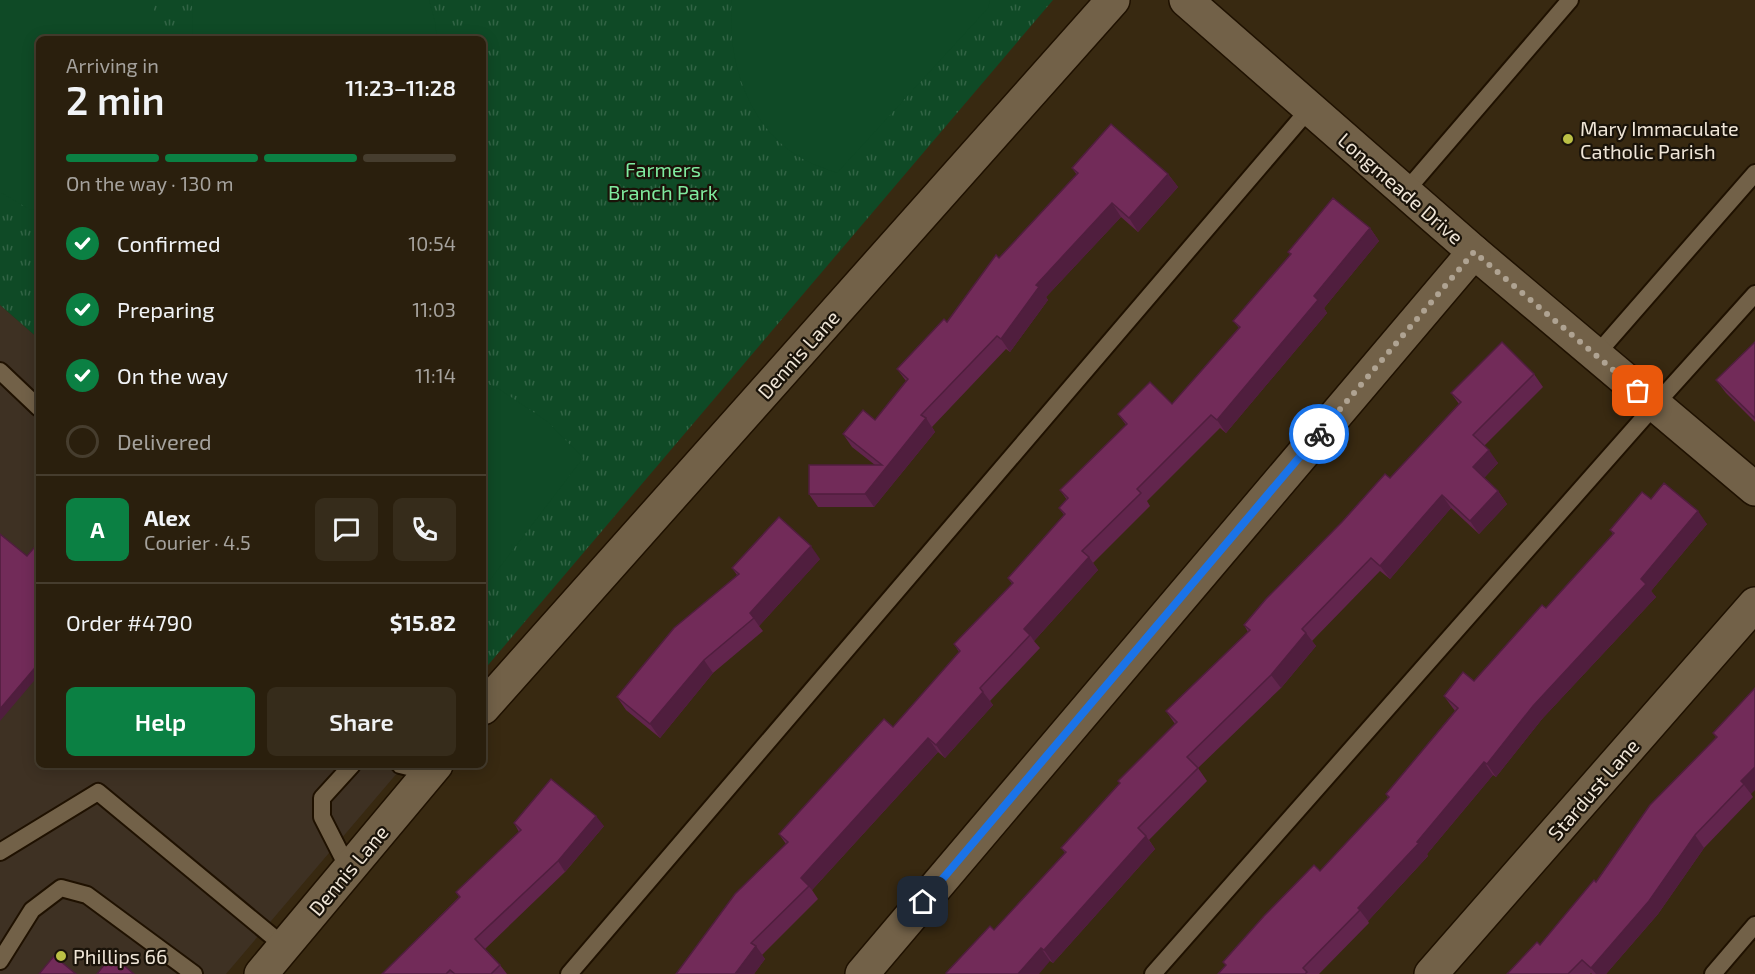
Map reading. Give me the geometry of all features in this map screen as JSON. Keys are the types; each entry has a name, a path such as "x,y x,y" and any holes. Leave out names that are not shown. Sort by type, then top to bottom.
{"street":[{"name":"Dennis Lane","path":"486,705 1113,0"},
{"name":"Longmeade Drive","path":"1186,0 1474,252 1755,489"},
{"path":"862,974 1474,252"},
{"name":"Stardust Lane","path":"1431,974 1755,604"},
{"name":"Dennis Lane","path":"261,974 349,870 422,768"}],"lane":[{"path":"1405,192 1570,0"},
{"path":"569,974 1310,108"},
{"path":"1596,355 1755,173"},
{"path":"1153,974 1755,294"},
{"path":"0,371 36,405"},
{"path":"349,768 322,798 322,817 349,870"},
{"path":"0,852 98,792 284,946"},
{"path":"0,961 32,910 61,888 87,895 191,973"},
{"path":"1713,974 1755,925"}],"shaded area":[{"path":"0,305 36,336 36,768 401,768 226,974 0,974"}],"green space":[{"name":"Farmers Branch Park","path":"0,0 1053,0 486,667 486,36 36,36 36,336 0,305"},
{"path":"0,0 154,0 154,36 36,36 36,210 29,209 0,192"},
{"path":"192,0 429,0 437,36 193,36"},
{"path":"732,0 990,0 988,8 837,173 803,159 784,146 768,130 755,111 737,68 731,23"},
{"path":"486,383 499,389 548,422 583,458 486,585"}],"building":[{"path":"1111,124 1168,174 1129,218 1112,203 1036,285 1039,287 1001,339 997,336 921,415 926,418 865,494 809,494 809,465 882,465 843,434 863,410 875,420 908,379 897,369 944,319 947,322 996,255 999,258 1078,173 1072,168"},
{"path":"1333,198 1370,228 1314,296 1318,300 1217,420 1211,415 1137,489 1141,493 1082,551 1089,557 1024,629 1030,635 980,688 983,692 936,745 928,738 801,878 809,886 751,943 756,946 735,974 676,974 735,894 788,842 779,834 884,719 893,727 960,651 954,644 1013,583 1008,578 1065,514 1059,508 1068,498 1060,490 1127,424 1118,414 1150,382 1172,404 1240,327 1233,321 1291,254 1288,252"},
{"path":"1502,342 1534,374 1473,435 1489,450 1473,467 1498,491 1470,521 1442,495 1380,566 1371,558 1302,629 1306,633 1271,675 1187,757 1198,768 1138,828 1146,836 1044,950 1041,948 1018,974 947,974 990,926 994,930 1066,852 1061,848 1120,783 1118,781 1177,722 1166,711 1250,630 1244,625 1266,599 1342,522 1385,474 1390,478 1461,402 1451,393"},
{"path":"1755,342 1755,418 1716,380"},
{"path":"1664,483 1698,511 1641,579 1646,584 1533,706 1487,764 1484,762 1417,842 1419,843 1358,908 1360,910 1303,968 1307,972 1305,974 1218,974 1226,965 1223,962 1264,916 1314,865 1320,871 1389,797 1386,794 1458,708 1444,696 1463,672 1474,681 1542,605 1546,608 1614,533 1610,530 1642,492 1651,499"},
{"path":"779,517 811,546 750,613 754,618 704,660 650,724 617,697 674,628 739,574 732,568"},
{"path":"0,534 27,556 36,546 36,667 0,709"},
{"path":"1755,688 1755,767 1741,781 1744,784 1695,835 1649,901 1591,968 1582,960 1568,974 1507,974 1537,942 1540,945 1594,880 1596,882 1650,805 1717,737 1713,733"},
{"path":"551,779 596,816 558,861 475,939 500,965 491,974 455,974 450,970 446,974 382,974 460,897 456,892 521,830 514,823"},
{"path":"112,955 134,974 97,974"},
{"path":"54,956 76,974 39,974"}],"way so far":[{"path":"1319,434 1474,252 1638,391"}],"place":[{"name":"Mary Immaculate Catholic Parish","path":"1568,139"},
{"name":"Phillips 66","path":"61,956"}],"route":[{"path":"923,902 1319,434"}]}
